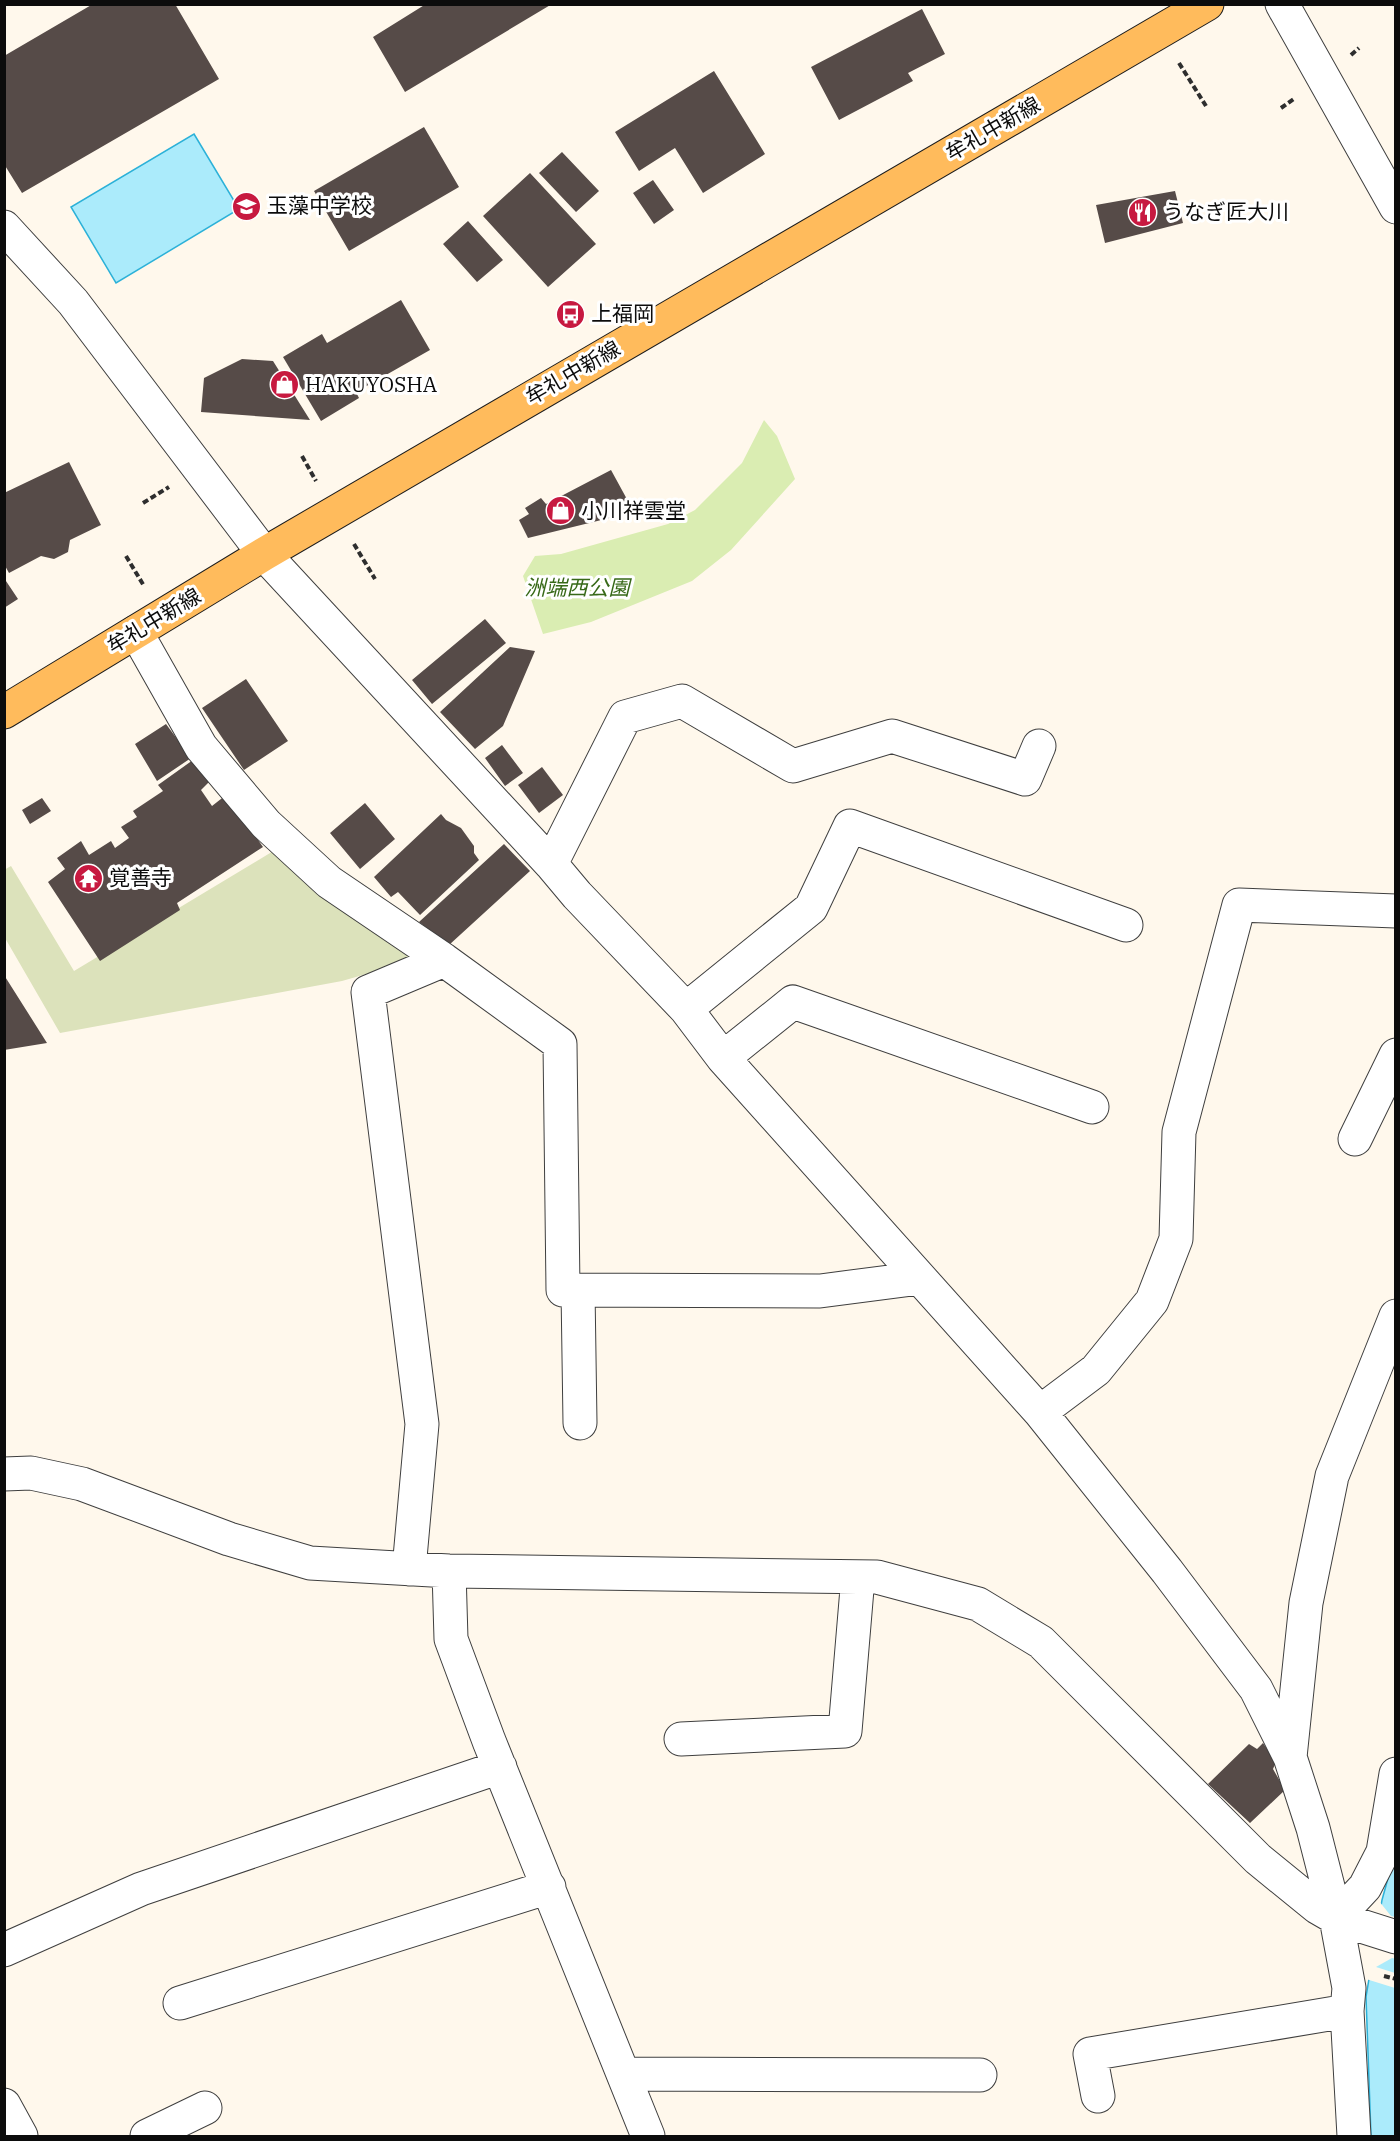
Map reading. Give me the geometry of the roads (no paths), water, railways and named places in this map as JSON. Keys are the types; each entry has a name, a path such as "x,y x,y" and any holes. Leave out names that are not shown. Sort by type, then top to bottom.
{"main road":[{"name":"牟礼中新線","path":"4,712 264,554 1207,4"}],"street":[{"path":"1282,4 1395,207"},
{"path":"4,227 73,302 264,554 551,864 577,895 686,1009 723,1058 1040,1412 1167,1571 1256,1689 1290,1757 1313,1828 1336,1917 1349,1988 1347,2011 1354,2136"},
{"path":"136,632 201,747 266,824 329,882 444,960 560,1044 563,1290 820,1291 920,1278"},
{"path":"551,864 625,717 682,701 793,766 892,736 1025,779 1039,746"},
{"path":"686,1009 811,908 850,826 1126,925"},
{"path":"1040,1412 1096,1370 1152,1301 1176,1239 1179,1132 1239,905 1395,911"},
{"path":"409,1569 422,1424 368,992 444,960"},
{"path":"723,1058 793,1002 1092,1107"},
{"path":"1355,1139 1395,1055"},
{"path":"578,1290 580,1424"},
{"path":"1290,1757 1306,1603 1332,1476 1395,1316"},
{"path":"4,1474 31,1473 82,1484 229,1539 310,1563 449,1571 877,1577 978,1604 1041,1642 1258,1859 1317,1907 1336,1917 1383,1934"},
{"path":"449,1571 452,1639 500,1767 624,2074 638,2132"},
{"path":"681,1739 845,1731 858,1577"},
{"path":"4,1950 141,1889 500,1767"},
{"path":"1336,1917 1365,1887 1383,1852 1395,1774"},
{"path":"180,2002 549,1887"},
{"path":"1098,2096 1090,2054 1347,2011"},
{"path":"624,2074 980,2075"},
{"path":"4,2105 21,2136"},
{"path":"147,2136 205,2108"}],"water":[{"path":"194,134 239,209 116,283 71,207"},
{"path":"1395,1853 1395,2136 1371,2136 1366,1997 1382,1900"}],"place":[{"name":"玉藻中学校","path":"246,206"},
{"name":"うなぎ匠大川","path":"1142,212"},
{"name":"上福岡","path":"570,314"},
{"name":"HAKUYOSHA","path":"284,385"},
{"name":"小川祥雲堂","path":"560,511"},
{"name":"覚善寺","path":"88,878"}],"park label":[{"name":"洲端西公園","path":"577,588"}]}
